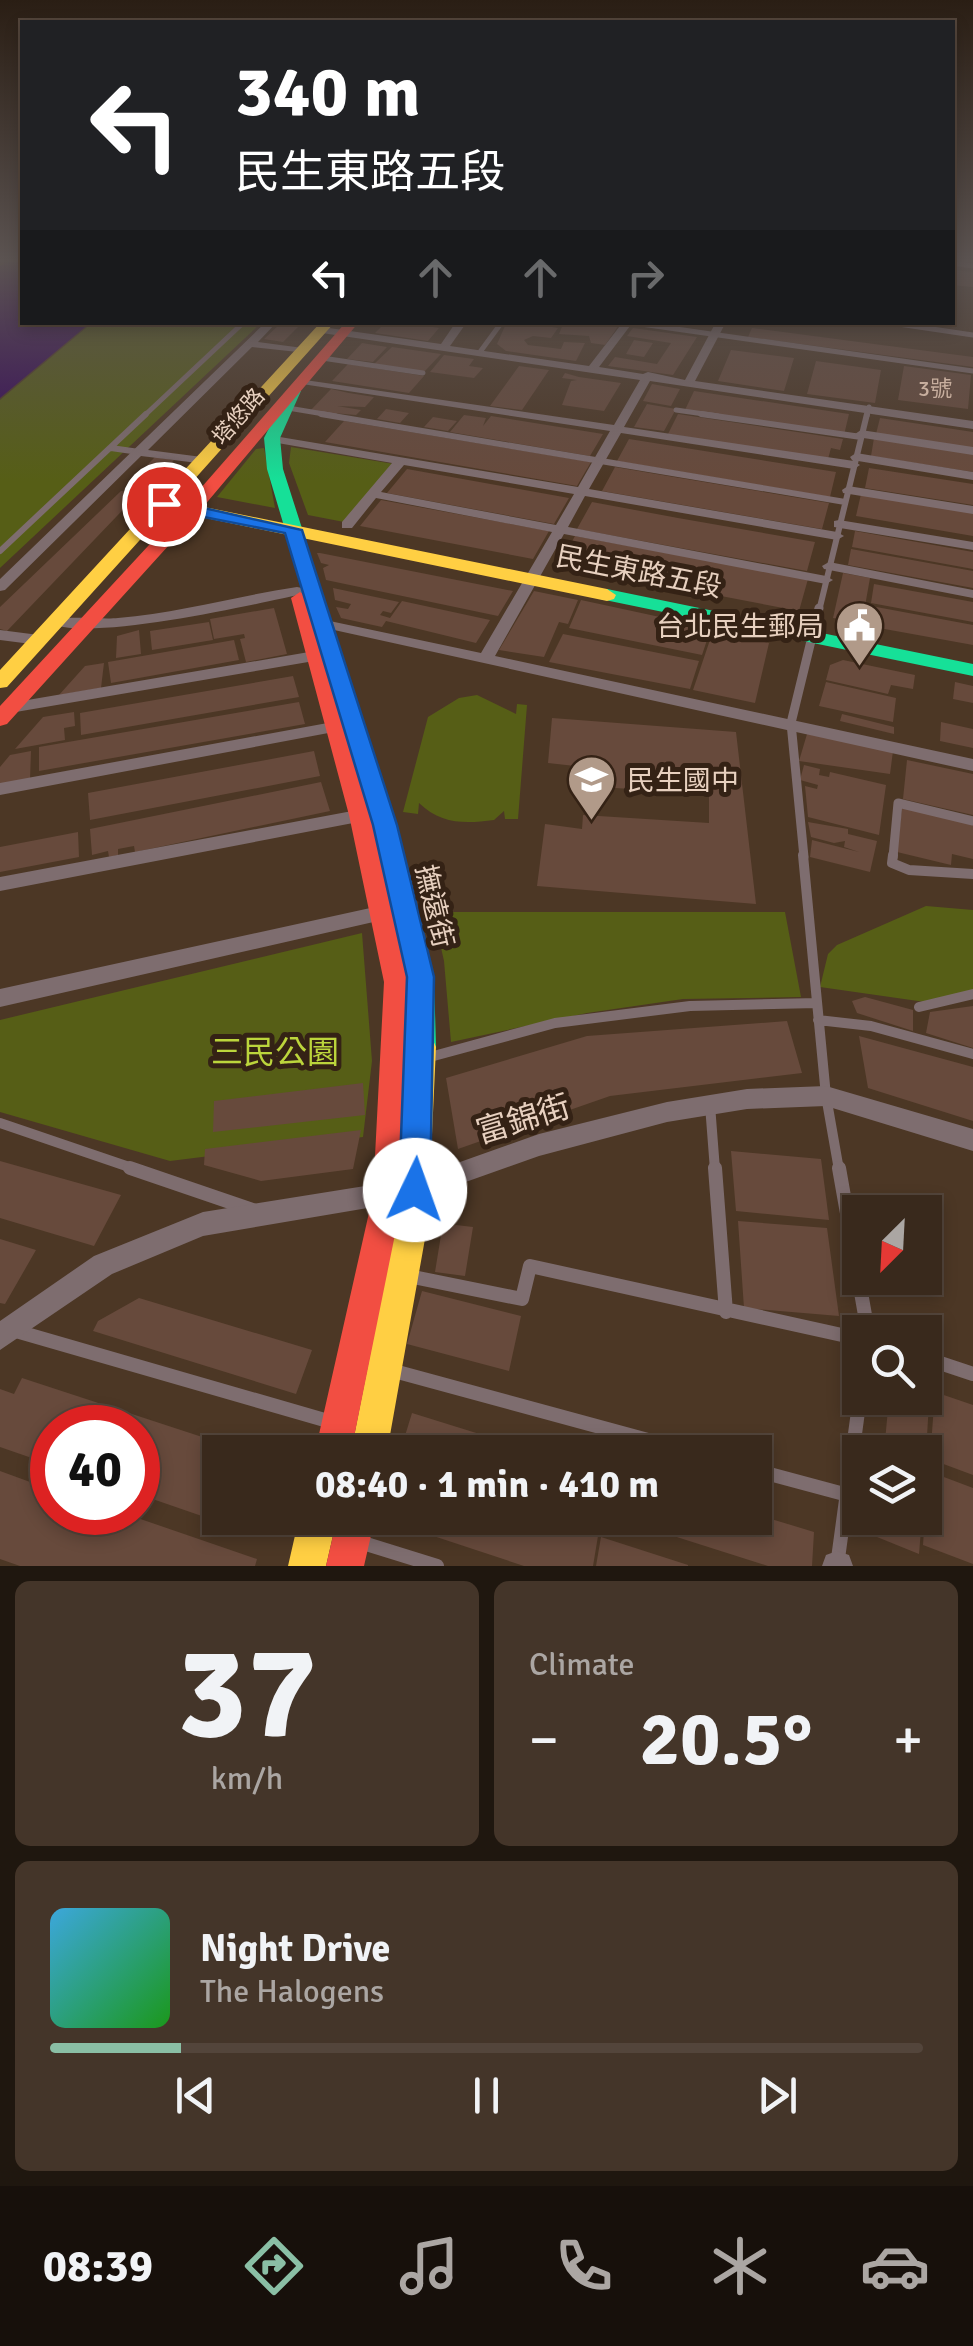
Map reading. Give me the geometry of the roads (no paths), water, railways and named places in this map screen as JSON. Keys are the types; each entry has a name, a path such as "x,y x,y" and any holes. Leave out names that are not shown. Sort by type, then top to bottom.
{"street":[{"path":"0,587 259,335"},
{"name":"塔悠路","path":"0,682 202,461 330,335"},
{"path":"380,335 973,425"},
{"path":"444,347 453,335"},
{"path":"593,368 617,335"},
{"path":"690,382 713,335"},
{"path":"250,344 312,354"},
{"name":"塔悠路","path":"3,711 192,509 290,396 312,354"},
{"path":"487,657 648,375"},
{"path":"973,476 619,428 290,396 272,438 584,492 973,546"},
{"path":"861,436 973,451"},
{"name":"撫遠街","path":"272,438 298,591 319,637 333,726 371,813 398,982 388,1195 338,1435"},
{"path":"139,452 202,461"},
{"path":"347,525 401,460"},
{"path":"373,494 562,530 973,594"},
{"path":"847,496 973,510"},
{"name":"民生東路五段","path":"164,504 285,528 326,528 813,630 973,656"},
{"name":"撫遠街","path":"285,528 421,977 422,1059 415,1190 404,1275 373,1435"},
{"path":"56,622 82,625 298,591"},
{"name":"民生東路五段","path":"813,630 973,670"},
{"path":"0,635 39,640"},
{"path":"3,711 319,637 487,657 973,765"},
{"path":"0,789 333,726"},
{"path":"0,884 371,813"},
{"path":"0,998 384,912"},
{"name":"富錦街","path":"4,1331 103,1264 202,1224 415,1190 539,1145 710,1105 826,1096 973,1140"},
{"path":"306,1566 314,1535"},
{"path":"346,1566 352,1535"}],"lane":[{"path":"0,551 230,335"},
{"path":"480,352 492,335"},
{"path":"714,335 973,370"},
{"path":"312,354 423,373"},
{"path":"290,396 602,459 847,496"},
{"path":"865,1315 826,1096 791,723 869,407"},
{"path":"676,410 861,436"},
{"path":"111,448 139,452"},
{"path":"973,821 898,804 892,863 909,870 973,874"},
{"path":"919,1008 973,994"},
{"path":"422,1059 555,1023 690,1006 816,1004"},
{"path":"818,1020 871,1026 973,1054"},
{"path":"710,1105 726,1312"},
{"path":"0,1123 267,1214"},
{"path":"404,1275 522,1299 530,1266 842,1335"},
{"path":"4,1331 340,1425"},
{"path":"942,1364 973,1374"},
{"path":"387,1369 630,1435"},
{"path":"772,1475 842,1493"},
{"path":"837,1566 842,1515"},
{"path":"368,1535 437,1566"}],"place":[{"name":"台北民生郵局","path":"859,668"},
{"name":"民生國中","path":"592,822"}],"park label":[{"name":"三民公園","path":"275,1052"}]}
